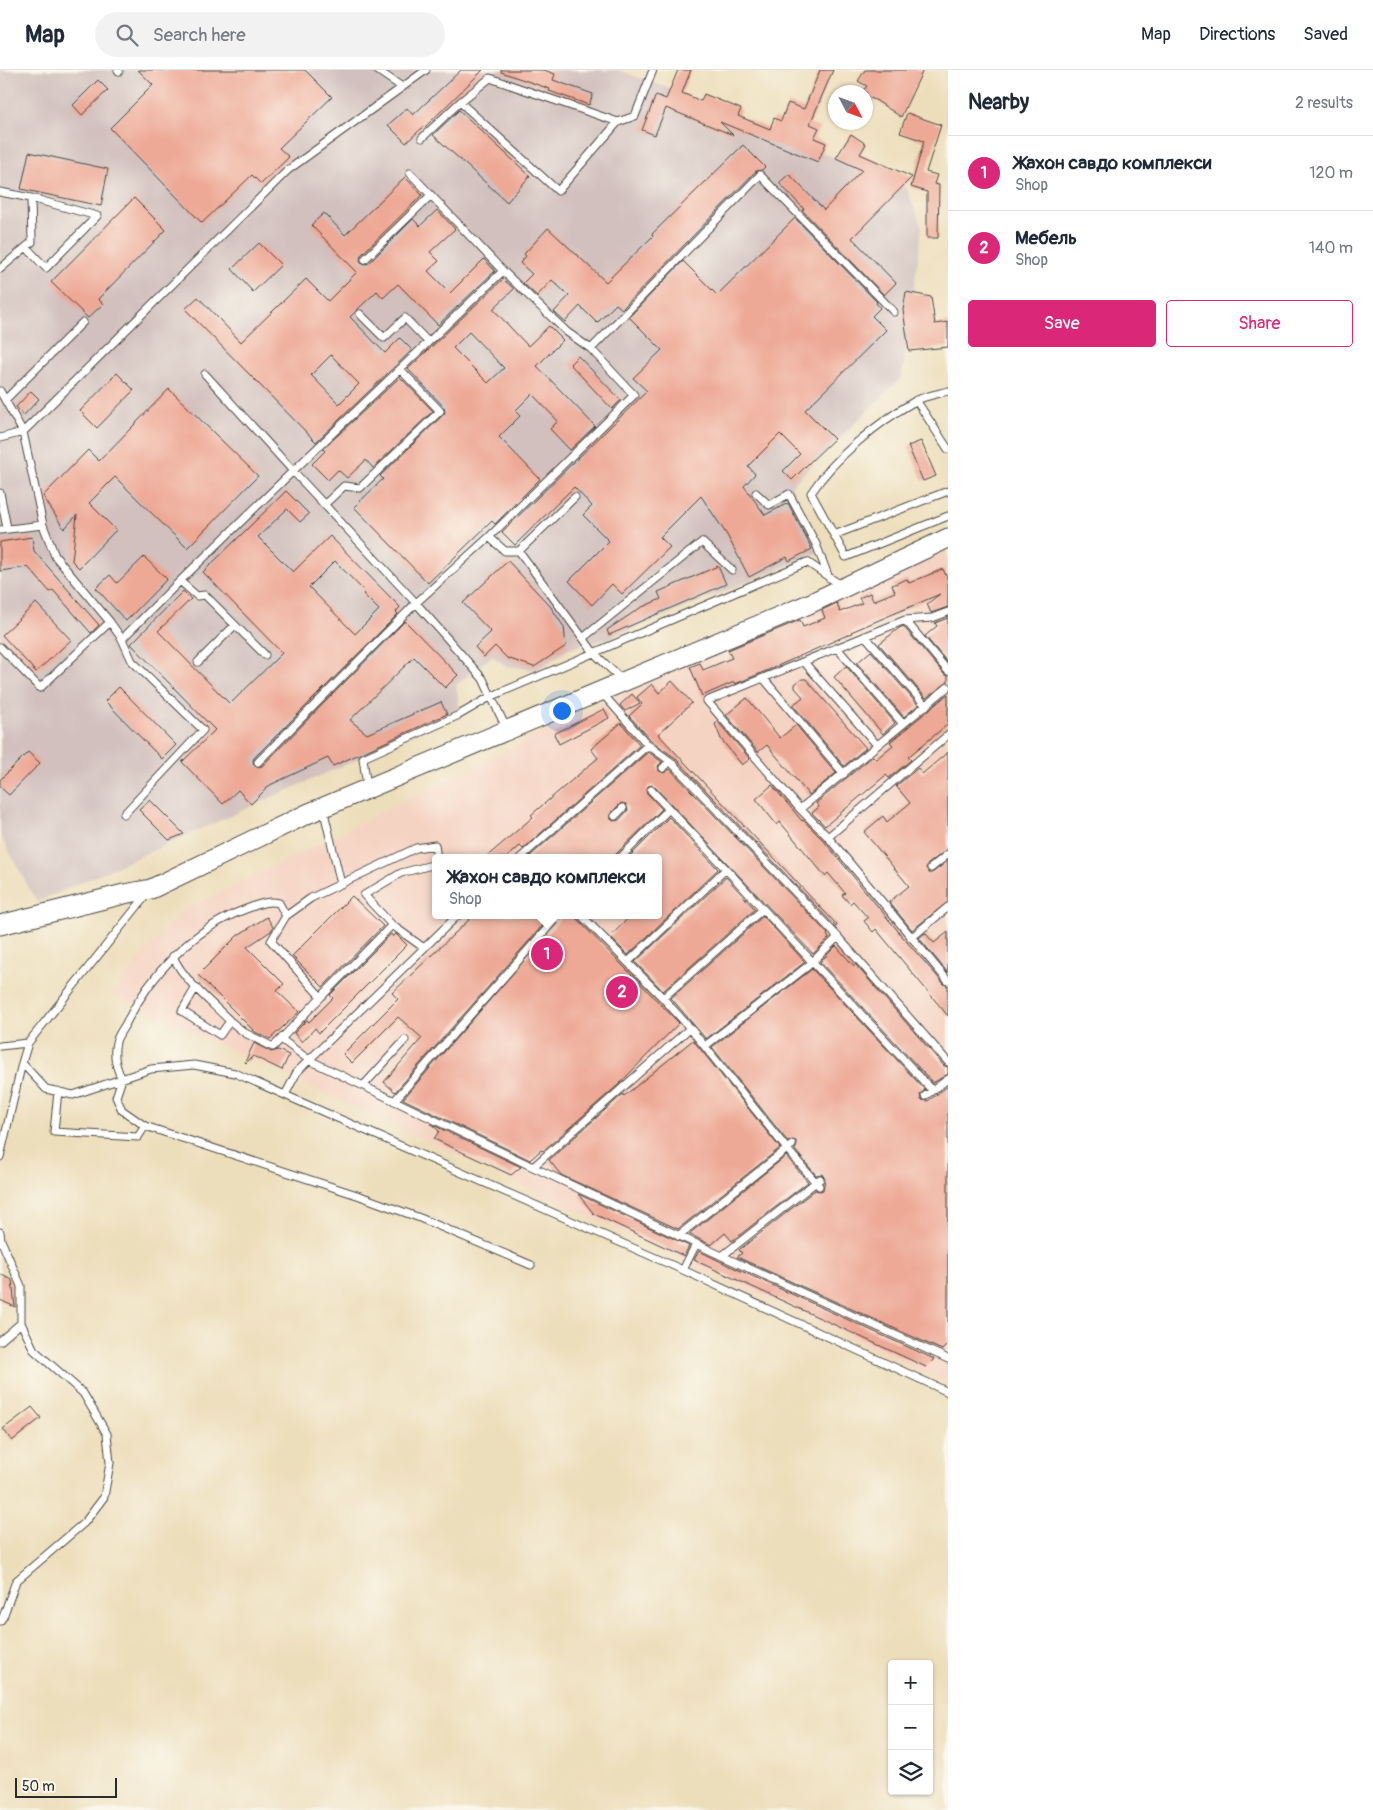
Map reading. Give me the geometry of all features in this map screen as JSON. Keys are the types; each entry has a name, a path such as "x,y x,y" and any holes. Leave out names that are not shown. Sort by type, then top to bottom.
{"main road":[{"path":"0,925 151,889 323,808 800,608 837,583 948,538"}],"lane":[{"path":"377,70 402,87"},
{"path":"0,438 23,432 288,170 426,70"},
{"path":"460,102 558,191 618,122 635,116 653,70"},
{"path":"422,138 460,102 490,78 618,122"},
{"path":"258,762 416,603 489,536 634,395 591,349 567,332 503,271 410,173"},
{"path":"591,349 760,175 894,312"},
{"path":"0,192 31,198 97,216 46,268 26,247"},
{"path":"365,259 431,195"},
{"path":"0,269 32,242 31,198"},
{"path":"122,639 180,580 503,271"},
{"path":"360,314 384,338 405,318 428,342"},
{"path":"5,400 83,322"},
{"path":"324,505 344,486 360,488 440,411 400,369"},
{"path":"205,374 416,603 483,679 507,731"},
{"path":"0,391 23,432 43,525 55,556 110,622 122,639 132,661 203,730 124,814"},
{"path":"948,391 916,400 868,433 822,476 811,493 846,556 948,516"},
{"path":"916,400 948,449"},
{"path":"834,536 948,491"},
{"path":"0,493 3,529 43,525"},
{"path":"756,493 769,505 788,494 837,583"},
{"path":"489,536 505,551 519,551 575,497"},
{"path":"583,638 702,542 732,570"},
{"path":"519,551 594,653 624,682"},
{"path":"367,789 363,758 459,715 490,697 807,562 837,583"},
{"path":"180,580 197,596 205,595 265,655"},
{"path":"948,612 932,618 905,620 707,702 800,809 828,837 948,981"},
{"path":"905,620 948,671"},
{"path":"0,647 40,688 110,622"},
{"path":"198,662 235,625"},
{"path":"865,636 926,706"},
{"path":"837,648 904,724"},
{"path":"804,662 877,746"},
{"path":"764,679 844,774"},
{"path":"800,809 948,687"},
{"path":"600,692 648,745 670,761 838,937 948,1062"},
{"path":"828,837 948,736"},
{"path":"525,854 648,745"},
{"path":"663,768 670,761"},
{"path":"651,790 812,962 898,1059 932,1090"},
{"path":"323,808 341,884"},
{"path":"615,816 623,808"},
{"path":"624,854 669,809"},
{"path":"321,997 271,941 286,916 311,898 416,848 435,845 436,854"},
{"path":"931,868 948,854"},
{"path":"424,948 392,925 364,896 401,872 432,865"},
{"path":"628,962 726,869"},
{"path":"0,1157 28,1043 151,889"},
{"path":"286,916 279,903 269,901 228,916 199,935 173,956 151,983 131,1013 116,1042 116,1067 122,1079 116,1097 122,1110 145,1126 360,1196 420,1218 532,1265"},
{"path":"911,938 948,907"},
{"path":"662,998 763,909"},
{"path":"285,1095 298,1072 309,1060 454,919"},
{"path":"394,1101 555,919"},
{"path":"585,919 690,1028 818,1183 722,1256"},
{"path":"173,956 178,969 230,1021 245,1033 273,1047 392,925"},
{"path":"705,1046 812,962 838,937"},
{"path":"196,987 182,1011 220,1035 230,1021"},
{"path":"532,1167 690,1028"},
{"path":"281,1039 309,1060 394,1101 678,1236 948,1360"},
{"path":"363,1086 405,1040"},
{"path":"0,1046 28,1043"},
{"path":"22,1063 46,1089 73,1095 151,1069 194,1065 235,1073 683,1270 948,1392"},
{"path":"925,1096 948,1080"},
{"path":"58,1091 54,1132 138,1137 145,1126"},
{"path":"678,1236 789,1147"},
{"path":"0,1232 1,1240 21,1286 20,1323 34,1350 83,1393 107,1434 110,1463 104,1497 85,1522 16,1581 3,1618 0,1620"},
{"path":"683,1270 696,1244"},
{"path":"0,1341 20,1323"}],"shaded area":[{"path":"0,70 618,70 757,124 907,189 922,228 902,377 791,486 824,550 613,637 569,649 536,670 507,666 492,656 456,685 461,713 37,902 0,835"},
{"path":"948,550 948,1383 111,994 179,913 681,664"}],"building":[{"path":"138,70 305,70 332,97 279,148 289,157 261,184 252,175 202,223 110,128 153,85"},
{"path":"461,70 483,70 406,143 388,125 407,108 413,115"},
{"path":"501,70 544,70 555,74 553,80 593,94 589,105 501,72"},
{"path":"678,70 691,70 682,93 701,101 704,94 741,109 738,116 770,129 774,118 781,121 788,103 804,109 820,70 833,70 810,124 819,128 814,138 826,143 818,162 720,122 733,135 666,108 655,135 642,130 656,95 666,99"},
{"path":"865,70 923,70 901,117 873,99 873,85 865,85 858,81"},
{"path":"98,80 108,90 82,115 73,105"},
{"path":"459,110 530,176 507,202 433,135"},
{"path":"907,113 941,125 926,172 937,175 934,184 939,185 938,238 927,238 927,192 911,187 924,141 900,133"},
{"path":"851,134 866,144 860,154 912,177 852,238 896,283 884,295 802,210 804,209 779,183 789,174 824,210 862,170 836,158"},
{"path":"743,145 765,167 762,170 756,171 622,309 616,304 597,323 580,306 565,322 554,312 569,296 552,280 537,296 523,283 532,274 520,263 526,256 524,254 548,228 606,282"},
{"path":"29,152 108,169 101,206 21,189"},
{"path":"405,177 422,195 361,255 360,260 362,263 369,263 413,219 420,226 437,210 455,229 430,252 439,261 428,271 450,293 484,259 495,271 438,325 398,284 383,298 377,291 357,310 350,317 385,353 400,338 412,350 316,442 185,309 198,297 241,342 306,279 328,301 357,272 311,225 324,213 345,235","holes":["331,355 359,384 339,404 311,375"]},
{"path":"134,198 166,230 98,299 103,304 88,318 51,282"},
{"path":"795,218 877,302 880,308 872,316 886,330 805,410 834,439 792,480 783,471 800,454 780,434 748,466 755,474 744,486 765,515 788,503 812,549 789,561 787,557 749,577 727,535 701,496 660,537 670,547 622,594 612,584 592,605 569,581 609,541 583,515 592,506 574,487 515,545 502,532 647,391 633,378 662,350 629,317 683,261 717,295"},
{"path":"259,243 281,265 253,292 232,269"},
{"path":"503,279 514,289 493,309 528,346 549,326 563,340 537,366 595,426 570,450 550,429 558,421 532,394 515,411 520,416 499,437 540,479 495,524 492,521 428,583 354,507 383,479 380,476 445,413 444,407 408,369","holes":["469,332 504,368 488,383 453,348"]},
{"path":"906,292 931,297 935,324 948,322 948,347 909,351 903,310"},
{"path":"578,356 621,400 612,409 570,364"},
{"path":"117,373 134,390 97,428 80,411"},
{"path":"400,377 433,411 373,468 366,460 347,478 338,470 328,480 312,464 325,451 323,449"},
{"path":"169,389 258,476 187,548 115,477 89,503 116,530 79,568 72,561 77,515 64,529 43,496 88,450 99,461"},
{"path":"31,391 39,399 24,415 16,407"},
{"path":"921,441 936,476 923,481 908,446"},
{"path":"286,491 309,514 300,522 287,509 258,537 293,572 330,536 400,607 396,612 398,614 254,758 254,765 257,767 262,766 405,621 458,675 445,688 414,657 350,720 367,734 441,702 447,714 333,766 328,758 270,785 251,804 238,790 223,804 182,762 215,730 131,644 183,591 191,599 158,631 230,704 282,653 203,572","holes":["335,561 365,592 363,594 379,610 355,634 309,587"]},
{"path":"32,537 34,551 99,625 91,633 53,590 50,592 28,567 0,571 0,542"},
{"path":"144,557 167,579 126,621 96,588 110,575 117,583"},
{"path":"508,561 550,606 564,627 566,646 534,667 507,658 495,646 484,657 475,647 491,632 463,603"},
{"path":"718,566 726,584 609,635 607,630 640,608 661,599 658,592"},
{"path":"943,569 948,580 948,607 931,613 927,604 940,594 766,671 702,696 690,667 700,663 703,670 732,658 728,650 800,620 803,627 825,618 822,610 837,603 840,612 862,603 859,598 870,593 873,601 895,592 892,585 907,579 909,583"},
{"path":"36,603 71,640 36,672 2,635"},
{"path":"948,618 948,663 925,636 937,626 935,623"},
{"path":"903,626 944,674 948,676 948,682 926,698 879,644"},
{"path":"871,651 918,705 904,717 857,663"},
{"path":"846,666 895,723 883,734 834,677"},
{"path":"802,679 806,679 866,748 844,766 793,705 803,697 795,688 795,684"},
{"path":"672,681 692,703 658,734 837,925 836,927 674,757 652,741 629,716 642,704 637,697 652,684 659,693"},
{"path":"119,687 176,745 162,759 105,701"},
{"path":"632,694 640,703 625,711 620,705"},
{"path":"948,694 948,724 908,757 911,760 889,778 886,775 825,826 812,813 819,807 816,803 873,756 876,759 893,745 890,742"},
{"path":"747,698 780,738 796,725 836,773 809,795 767,745 758,752 726,715"},
{"path":"604,709 609,718 559,744 554,734"},
{"path":"718,722 750,759 742,765 721,739 715,724"},
{"path":"621,723 640,745 523,849 520,846 511,854 490,854 533,817 531,815 598,758 591,749"},
{"path":"28,752 40,763 9,795 0,787 0,780"},
{"path":"648,752 662,762 658,766 659,771 664,773 670,769 828,934 829,938 813,954 653,785 648,786 646,792 662,809 616,854 532,854","holes":["621,803 626,804 628,810 619,820 613,821 610,818 610,814"]},
{"path":"948,752 948,849 928,864 926,868 929,873 932,873 948,861 948,902 912,930 889,902 909,886 864,832 883,816 887,822 910,803 896,786 918,768 922,774"},
{"path":"772,785 802,821 824,841 907,942 944,984 948,986 948,1016 876,929 873,932 864,921 868,918 853,901 850,904 842,895 845,893 828,873 825,876 780,822 777,825 756,799"},
{"path":"150,800 184,834 169,840 139,810"},
{"path":"669,817 718,869 628,955 610,937 627,919 662,919 662,854 632,854"},
{"path":"726,877 755,909 663,991 635,962"},
{"path":"352,896 383,926 323,987 292,956"},
{"path":"763,916 805,962 706,1039 671,998"},
{"path":"267,917 273,927 271,931 247,947 284,984 277,991 299,1012 270,1039 255,1032 198,975 238,935"},
{"path":"470,919 548,919 395,1092 384,1082 422,1038 398,1017 352,1063 343,1054 398,999 392,993"},
{"path":"560,919 577,919 679,1023 618,1085 543,1151 541,1150 530,1160 403,1099"},
{"path":"948,932 948,973 919,938 925,933 934,943"},
{"path":"391,934 393,937 396,934 407,945 319,1033 315,1028 302,1042 294,1033 307,1020 309,1022 333,998 330,995"},
{"path":"836,946 854,966 855,964 944,1066 948,1067 948,1074 933,1083 820,962"},
{"path":"812,969 925,1090 920,1094 921,1100 928,1101 948,1086 948,1344 942,1350 737,1257 742,1253 739,1250 815,1190 823,1190 825,1179 822,1174 816,1175 795,1150 797,1146 796,1141 788,1142 712,1047"},
{"path":"693,1040 780,1148 678,1229 561,1175 549,1160 623,1094 624,1096"},
{"path":"254,1043 271,1052 278,1050 289,1055 282,1070 253,1056 246,1063"},
{"path":"431,1124 521,1167 511,1175 434,1139 439,1131"},
{"path":"786,1156 808,1182 732,1241 725,1233 711,1245 689,1234"},
{"path":"578,1194 689,1246 684,1256 594,1214"},
{"path":"699,1251 934,1359 926,1367 694,1260"},
{"path":"0,1274 12,1280 15,1307 0,1300"},
{"path":"32,1407 41,1418 12,1441 3,1429"}],"place":[{"name":"Жахон савдо комплекси","path":"547,954"},
{"name":"Мебель","path":"622,992"}]}
